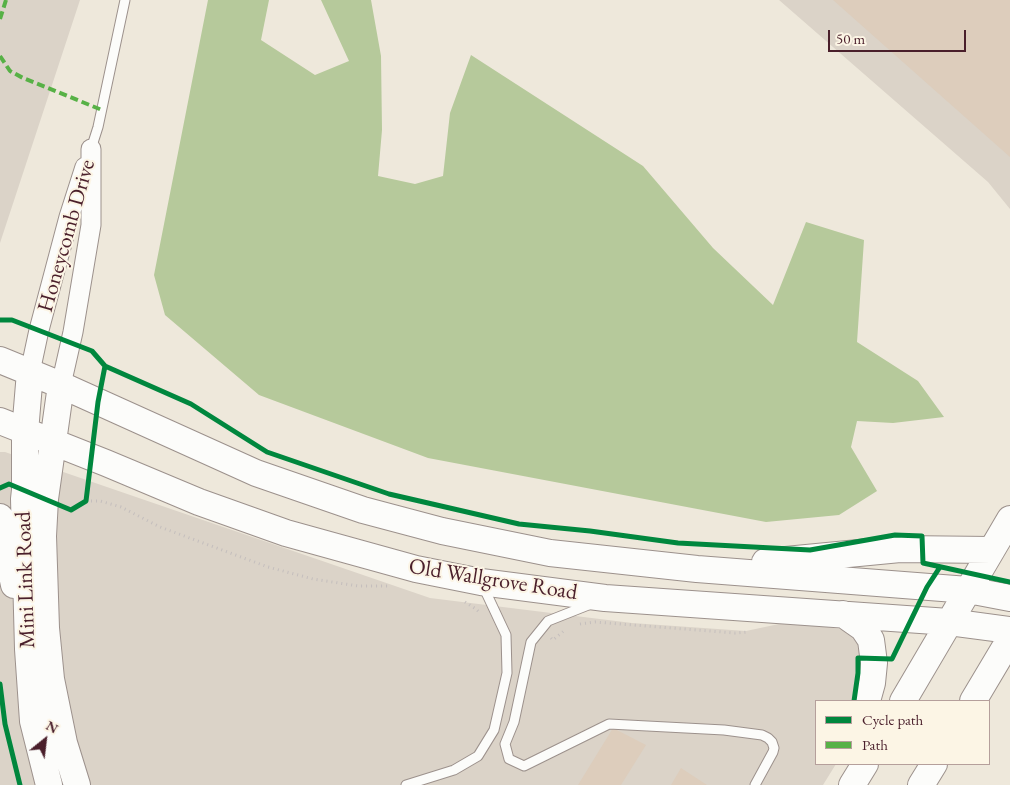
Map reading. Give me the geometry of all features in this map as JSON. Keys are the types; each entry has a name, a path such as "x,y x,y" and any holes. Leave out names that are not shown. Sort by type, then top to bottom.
{"main road":[{"name":"Old Wallgrove Road","path":"0,360 62,385 256,472 363,510 442,531 550,553 696,569 968,590 1010,598"},
{"name":"Mini Link Road","path":"30,372 25,432 24,499 28,649 33,721 49,785"},
{"name":"Mini Link Road","path":"62,385 45,499 43,536 46,628 52,679 64,743 77,785"},
{"name":"Old Wallgrove Road","path":"0,421 198,502 286,533 416,569 481,582 605,598 950,622 1010,630"},
{"path":"0,517 28,649"},
{"path":"696,569 900,549 1000,535"},
{"path":"904,700 1000,535"},
{"path":"844,614 863,628 871,640 874,663 872,683 867,700"},
{"path":"973,700 1010,639"},
{"path":"846,785 852,765"},
{"path":"852,785 864,765"},
{"path":"921,785 933,765"}],"street":[{"name":"Honeycomb Drive","path":"30,372 39,330 69,217 91,150"},
{"name":"Honeycomb Drive","path":"62,385 91,225 91,150"}],"lane":[{"path":"91,150 98,127 125,0"},
{"path":"406,785 454,770 478,756 494,730 507,673 506,635 481,582"},
{"path":"605,598 548,621 531,642 514,722 505,744 509,759 524,766 609,724 724,730 762,735 772,742 773,752 755,785"}],"path":[{"path":"78,505 86,501 87,492"}],"shaded area":[{"path":"0,0 80,0 0,243"},
{"path":"779,0 1010,0 1010,209 988,182"},
{"path":"0,452 5,452 430,598 632,623 746,631 779,624 818,625 844,630 855,639 866,654 864,700 815,700 815,765 835,765 823,785 0,785"}],"green space":[{"path":"208,0 269,0 261,40 315,75 349,61 321,0 371,0 381,56 382,130 378,176 415,184 443,176 450,113 471,55 643,166 713,248 773,305 806,222 864,240 857,342 918,381 944,417 893,423 857,421 851,447 877,491 839,515 766,522 428,458 259,395 165,315 154,275"}],"building":[{"path":"833,0 1010,0 1010,157"},
{"path":"613,728 646,745 621,785 578,785"},
{"path":"681,768 707,785 671,785"}],"marked path":[{"path":"0,19 6,0"},
{"path":"0,56 10,71 23,78 102,110"}],"cycle path":[{"path":"0,320 12,320 92,351 105,366 191,404 267,452 389,494 519,524 678,543 810,550 895,535 922,536 923,563 1010,582"},
{"path":"0,488 9,484 71,510 86,501 98,402 105,366"},
{"path":"854,700 858,658 892,659 927,587 940,567"},
{"path":"0,684 5,724 20,785"}]}
